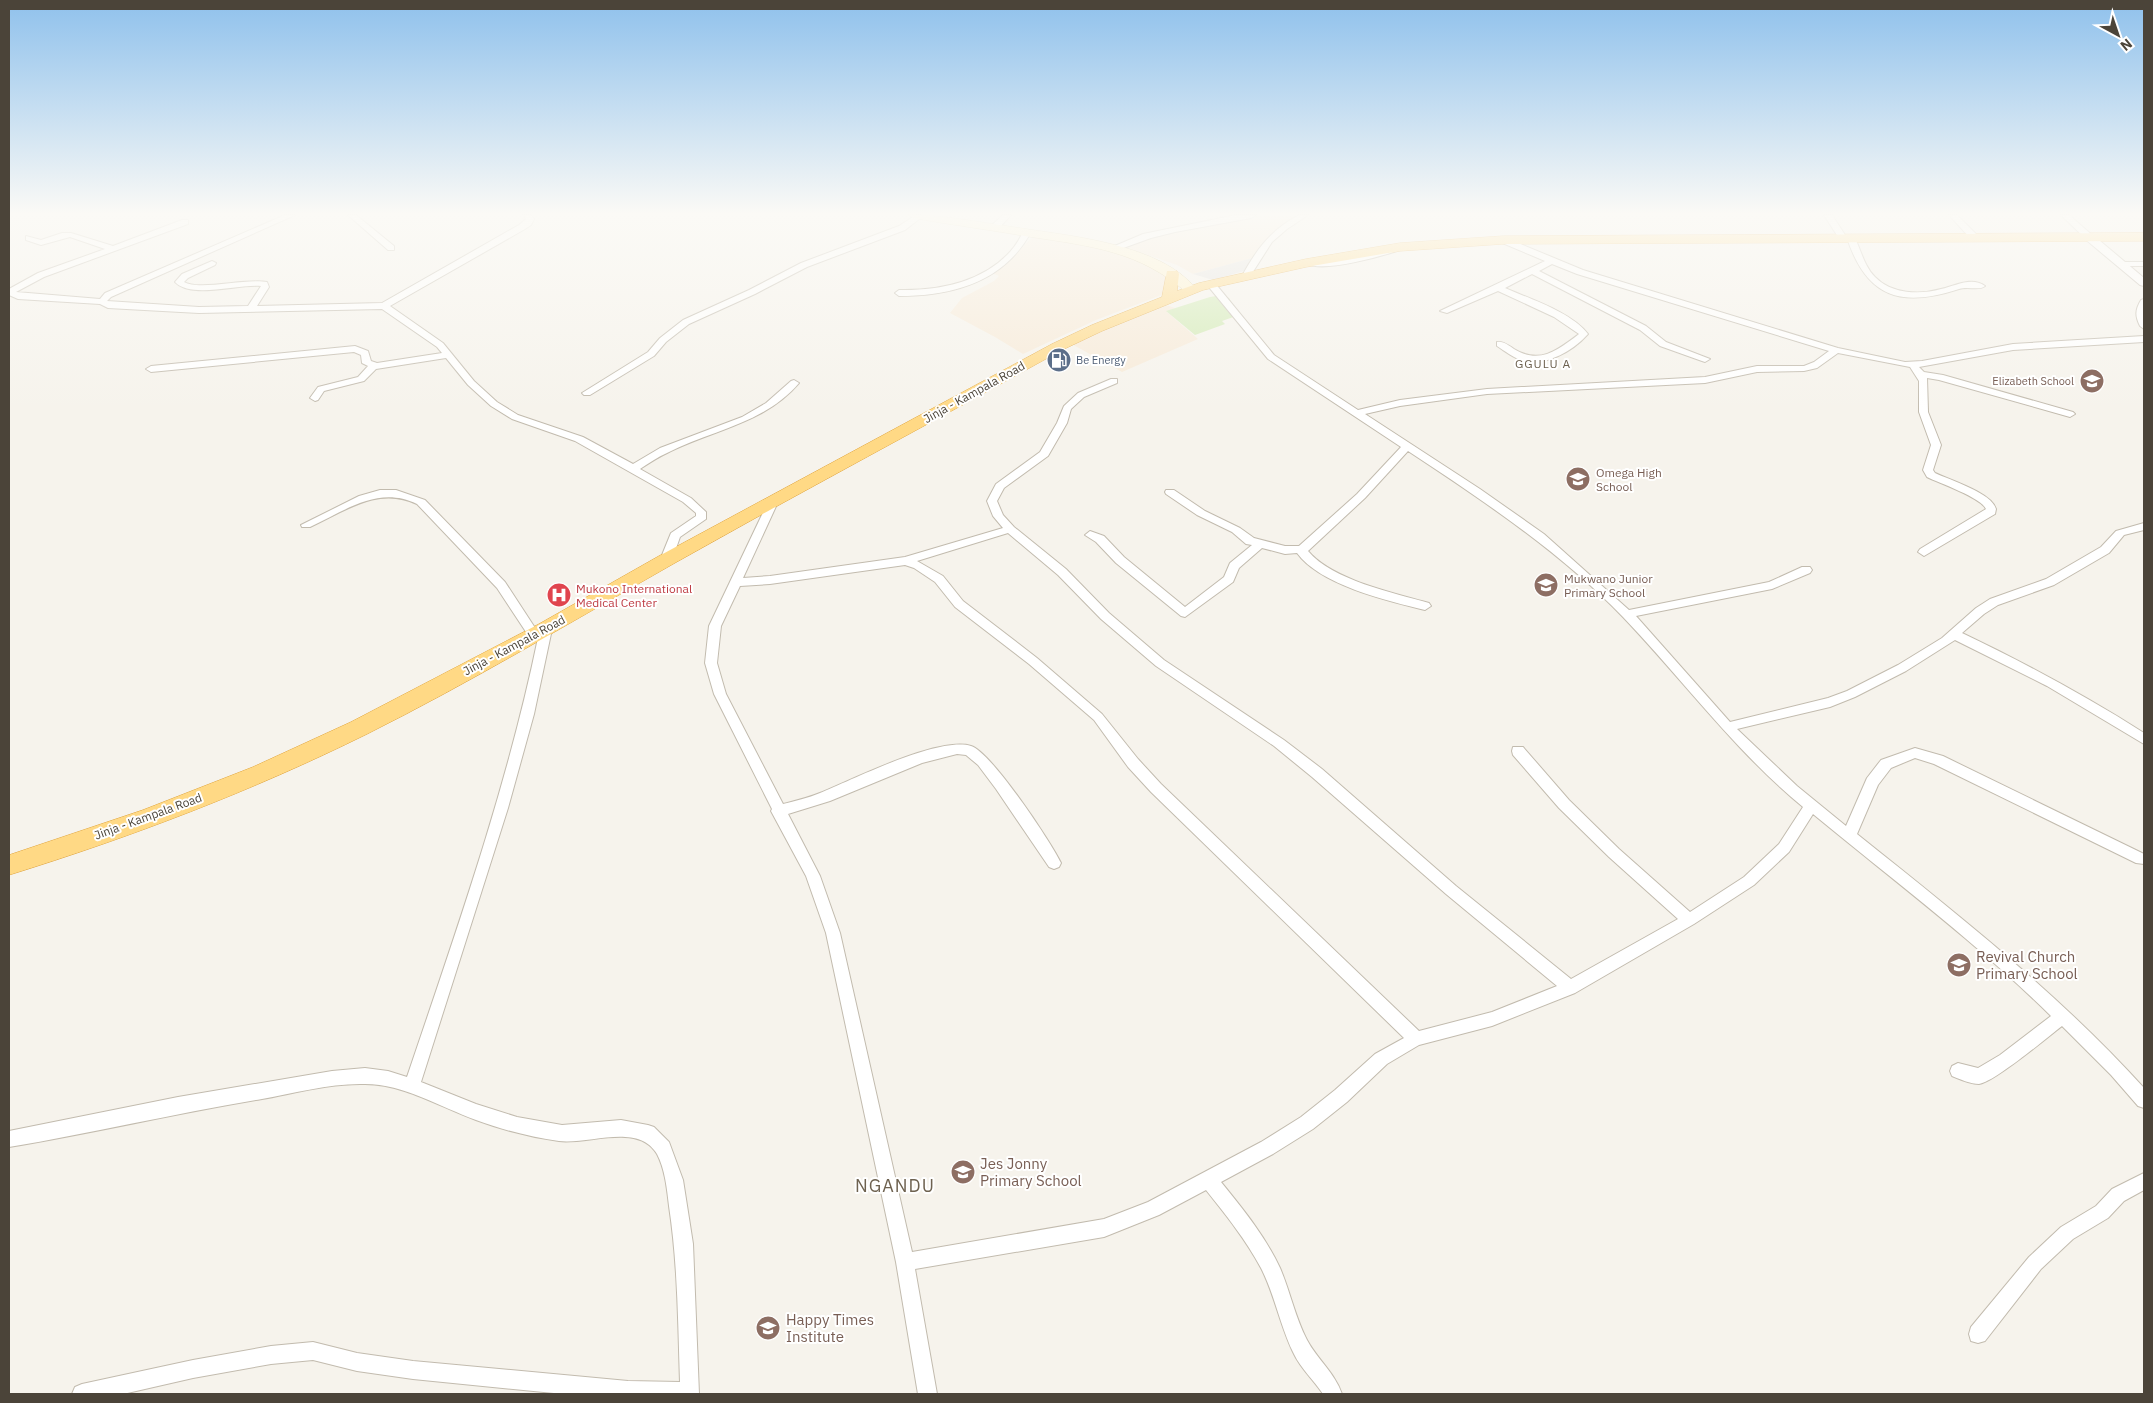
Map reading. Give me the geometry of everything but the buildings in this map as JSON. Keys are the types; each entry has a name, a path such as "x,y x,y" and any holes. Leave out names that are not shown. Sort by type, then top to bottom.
{"highway":[{"name":"Jinja - Kampala Road","path":"9,864 151,817 261,773 359,728 540,632 666,560 1057,347 1169,298 1197,282 1209,280"}],"street":[{"path":"30,280 12,290 10,292 11,295 168,309 251,309 384,306 429,280"},
{"path":"102,302 108,295 141,280"},
{"path":"181,280 179,282 185,286 194,288 251,283 264,284 265,287 251,309"},
{"path":"587,393 651,354 663,340 686,322 772,280"},
{"path":"899,293 919,294 935,292 968,280"},
{"path":"1444,311 1513,280"},
{"path":"1551,280 1643,328 1663,344 1705,360"},
{"path":"1608,280 1836,350 1877,360 1912,364 2012,347 2144,339"},
{"path":"1873,280 1882,288 1896,293 1911,294 1944,291 1962,284 1981,286"},
{"path":"1197,282 1271,356 1408,445 1540,537 1627,614 1727,728 1792,790 2026,981 2117,1070 2144,1100"},
{"path":"1498,288 1581,330 1584,334 1563,351 1535,360 1527,359 1500,344"},
{"path":"2144,302 2140,308 2139,316 2144,326"},
{"path":"384,306 440,344 471,383 494,404 515,417 579,439 634,468 687,500 701,512 702,517 675,535 666,560"},
{"path":"150,369 355,349 365,353 367,363 374,366 449,355"},
{"path":"1358,414 1396,403 1467,393 1690,381 1726,377 1758,369 1803,369 1812,367 1836,350"},
{"path":"1912,364 1922,375 1926,386 1923,406 1927,426 1936,445 1928,470 1931,475 1981,498 1991,508 1991,512 1924,552"},
{"path":"315,398 322,389 361,380 374,366"},
{"path":"1922,375 1940,377 2070,414"},
{"path":"1114,380 1080,395 1067,408 1062,423 1044,454 1000,486 992,501 998,516 1062,572 1105,616 1160,663 1279,743 1302,761 1393,837 1451,890 1570,988"},
{"path":"634,468 664,450 745,419 769,405 794,383"},
{"path":"1170,492 1201,513 1220,521 1250,541 1285,550 1302,549 1361,496 1408,445"},
{"path":"306,525 363,498 396,493 411,496 421,502 459,540 540,632 528,712 508,783 464,928 412,1086"},
{"path":"773,502 715,626 711,663 720,694 778,811 813,876 833,933 906,1262 927,1394"},
{"path":"1727,728 1830,702 1851,694 1902,668 1946,641 1994,602 2050,582 2105,550 2120,533 2144,526"},
{"path":"736,582 770,580 905,561 1010,528"},
{"path":"1090,535 1100,539 1120,560 1184,613 1229,579 1234,566 1260,544"},
{"path":"1302,549 1303,556 1349,582 1387,597 1425,606"},
{"path":"905,561 918,565 939,579 959,604 1033,661 1098,716 1133,763 1156,788 1416,1039"},
{"path":"1627,614 1772,585 1806,570"},
{"path":"1954,634 2018,664 2074,694 2144,739"},
{"path":"778,811 812,802 912,762 953,748 962,747 971,750 986,766 1018,807 1054,863"},
{"path":"1518,751 1564,804 1614,854 1689,920"},
{"path":"1849,836 1872,782 1886,764 1915,753 1938,760 2141,859"},
{"path":"906,1262 1104,1228 1153,1209 1267,1148 1307,1122 1341,1096 1381,1059 1416,1039 1492,1019 1570,988 1689,920 1749,881 1784,848 1811,806"},
{"path":"1958,1071 1979,1076 2006,1060 2062,1016"},
{"path":"2117,1070 2144,1085"},
{"path":"9,1139 178,1105 332,1079 373,1077 412,1086 476,1112 517,1125 562,1133 621,1128 648,1133 663,1148 674,1180 684,1244 690,1393 628,1391 413,1370 357,1362 313,1350 271,1355 192,1369 82,1394"},
{"path":"1208,1179 1268,1262 1282,1295 1292,1330 1307,1359 1326,1380 1333,1394"},
{"path":"1978,1334 2035,1263 2067,1233 2102,1212 2118,1195 2144,1181"}],"shaded area":[{"path":"1178,280 1183,284 1172,291 1096,320 1023,354 950,313 962,298 994,281"},
{"path":"1163,304 1175,308 1167,312 1198,339 1122,372 1070,343"}],"green space":[{"path":"1222,295 1229,298 1239,315 1222,321 1225,324 1195,335 1166,311 1210,297"}],"place":[{"name":"Be Energy","path":"1059,360"},
{"name":"Elizabeth School","path":"2092,381"},
{"name":"Omega High School","path":"1578,479"},
{"name":"Mukwano Junior Primary School","path":"1546,585"},
{"name":"Mukono International Medical Center","path":"559,595"},
{"name":"Revival Church Primary School","path":"1959,965"},
{"name":"Jes Jonny Primary School","path":"963,1172"},
{"name":"Happy Times Institute","path":"768,1328"}],"district":[{"name":"GGULU A","path":"1543,363"},
{"name":"NGANDU","path":"895,1185"}]}
